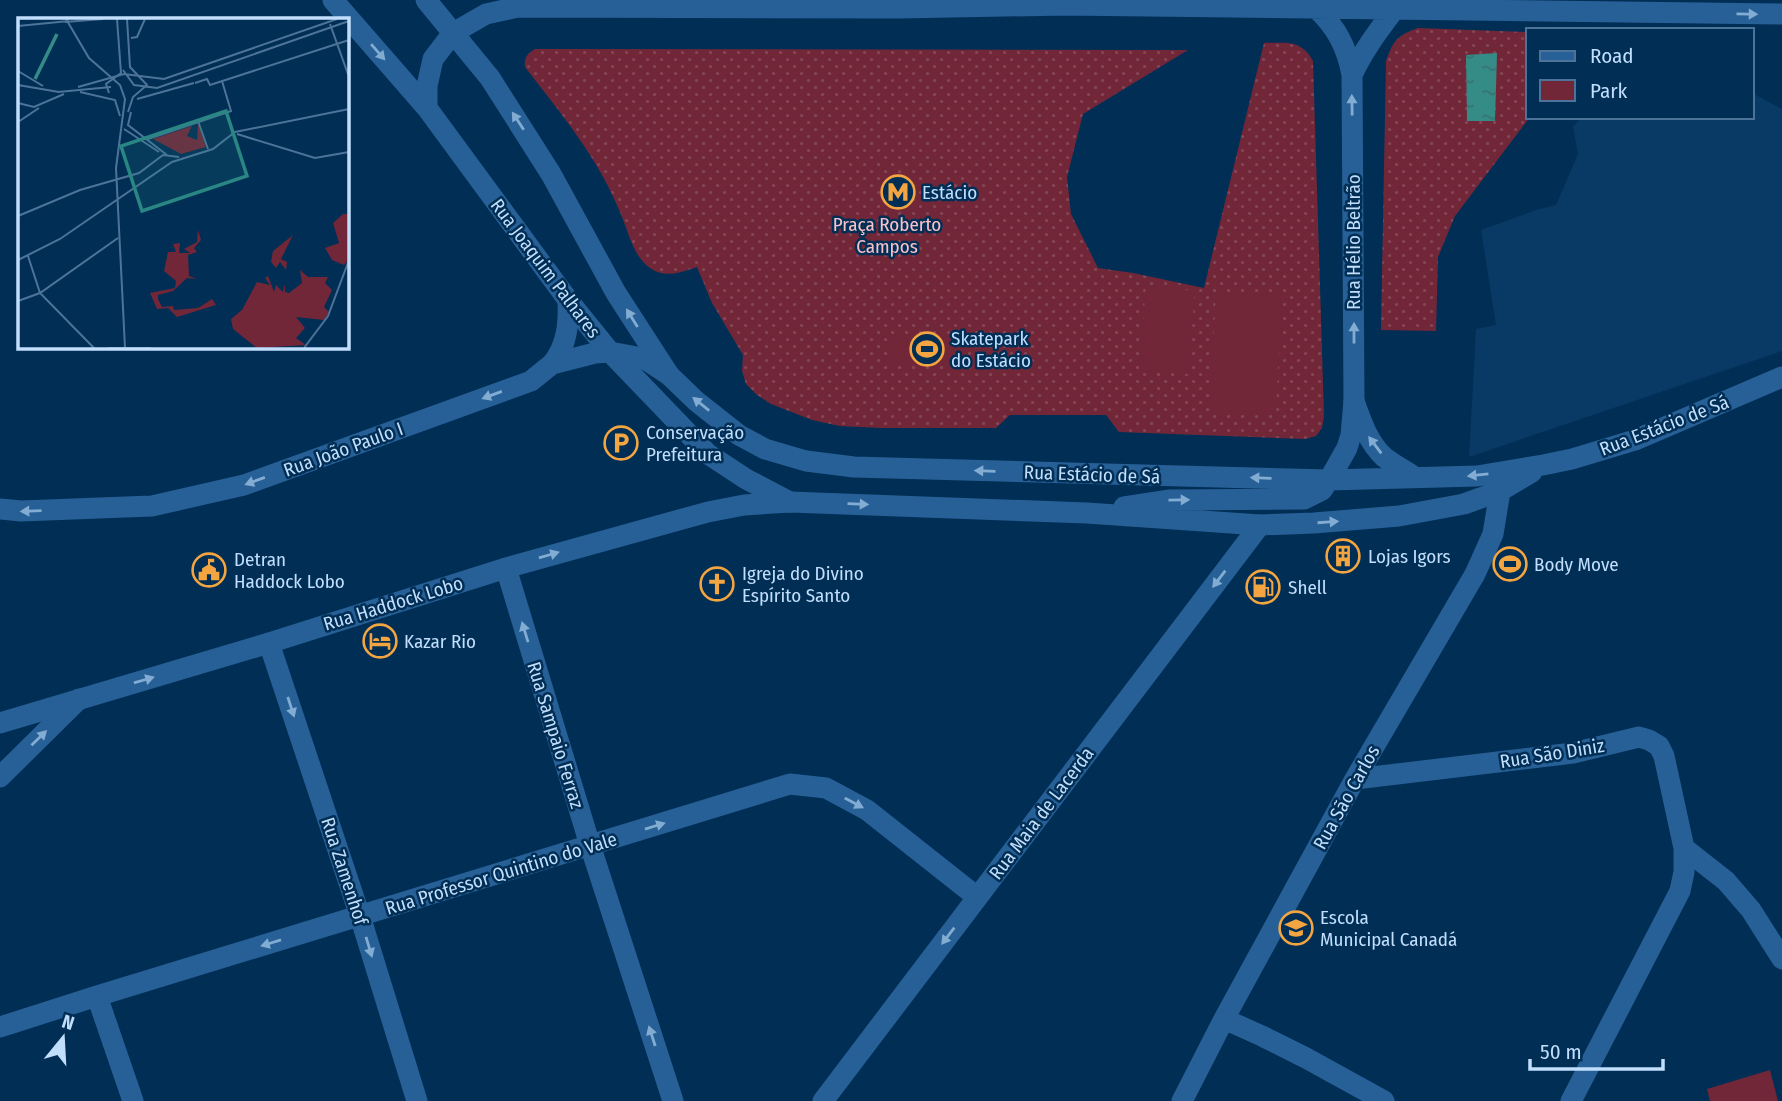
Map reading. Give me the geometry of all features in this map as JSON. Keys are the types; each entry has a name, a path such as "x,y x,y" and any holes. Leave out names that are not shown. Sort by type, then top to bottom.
{"street":[{"name":"Rua Joaquim Palhares","path":"333,0 427,108 568,300 610,352 708,454 746,479 790,502"},
{"name":"Rua Joaquim Palhares","path":"426,0 490,78 551,174 616,293 669,375"},
{"path":"1630,12 1652,5 1657,0"},
{"path":"1692,0 1699,7 1713,13"},
{"path":"427,108 428,78 433,59 453,33 486,14 518,7 669,3 899,8 1045,3 1782,14"},
{"name":"Rua Hélio Beltrão","path":"1317,9 1340,36 1346,48 1352,75 1354,401 1351,435 1329,480"},
{"path":"1352,75 1361,55 1394,9"},
{"path":"552,365 564,344 569,315 568,300"},
{"name":"Rua João Paulo I","path":"0,509 21,511 152,506 244,485 531,381 552,365 596,353 610,352 637,357 669,375"},
{"name":"Rua Estácio de Sá","path":"669,375 696,401 739,435 765,449 806,461 854,467 1329,480 1477,475 1572,459 1635,440 1782,377"},
{"path":"1744,394 1782,394"},
{"path":"1354,401 1365,432 1377,449 1384,457 1413,476"},
{"name":"Rua Estácio de Sá","path":"790,502 1087,513 1260,525 1331,523 1399,516 1464,504 1500,491 1543,465"},
{"path":"1087,513 1170,500 1304,499 1322,490 1329,480"},
{"name":"Rua São Carlos","path":"1182,1101 1355,779 1475,575 1493,534 1500,491"},
{"name":"Rua Haddock Lobo","path":"0,723 269,643 506,568 708,512 744,505 790,502"},
{"name":"Rua Maia de Lacerda","path":"823,1101 1260,525"},
{"name":"Rua Sampaio Ferraz","path":"506,568 590,845 673,1101"},
{"name":"Rua Zamenhof","path":"269,643 360,916 417,1101"},
{"path":"0,777 79,699"},
{"name":"Rua São Diniz","path":"1355,779 1573,753 1639,737 1659,746 1664,756 1684,848"},
{"name":"Rua Professor Quintino do Vale","path":"0,1027 790,784 826,788 867,810 978,897"},
{"path":"1684,848 1726,881 1751,910 1782,959"},
{"path":"1571,1101 1680,891 1684,872 1684,848"},
{"path":"97,996 133,1101"},
{"path":"1224,1019 1262,1035 1384,1101"}],"shaded area":[{"path":"1754,94 1782,109 1782,351 1469,457 1476,329 1496,325 1481,230 1556,205 1578,154 1573,127 1579,119 1754,119"}],"green space":[{"path":"1418,28 1526,32 1526,119 1528,119 1455,216 1438,257 1436,331 1381,330 1386,61 1391,48 1405,34"},
{"name":"Praça Roberto Campos","path":"1264,43 1298,46 1313,61 1324,416 1322,428 1316,436 1305,439 1119,432 1106,415 1010,415 996,428 840,426 812,420 771,404 746,384 742,371 743,355 712,303 697,267 662,273 644,263 633,245 603,176 525,67 527,56 535,49 1188,50 1083,114 1067,177 1071,214 1098,268 1204,288"},
{"path":"1146,286 1195,291 1188,374 1139,370"},
{"path":"1216,292 1281,296 1276,414 1210,410"},
{"name":"Skatepark do Estácio","path":"889,334 965,335 965,363 889,362"},
{"path":"1770,1070 1778,1101 1710,1101 1707,1089"}],"water":[{"path":"1497,53 1495,121 1467,121 1466,55"}],"place":[{"name":"Estácio","path":"898,192"},
{"name":"Skatepark do Estácio","path":"927,349"},
{"name":"Conservação Prefeitura","path":"621,443"},
{"name":"Lojas Igors","path":"1343,556"},
{"name":"Body Move","path":"1510,564"},
{"name":"Detran Haddock Lobo","path":"209,570"},
{"name":"Igreja do Divino Espírito Santo","path":"717,584"},
{"name":"Shell","path":"1263,587"},
{"name":"Kazar Rio","path":"380,641"},
{"name":"Escola Municipal Canadá","path":"1296,928"}]}
